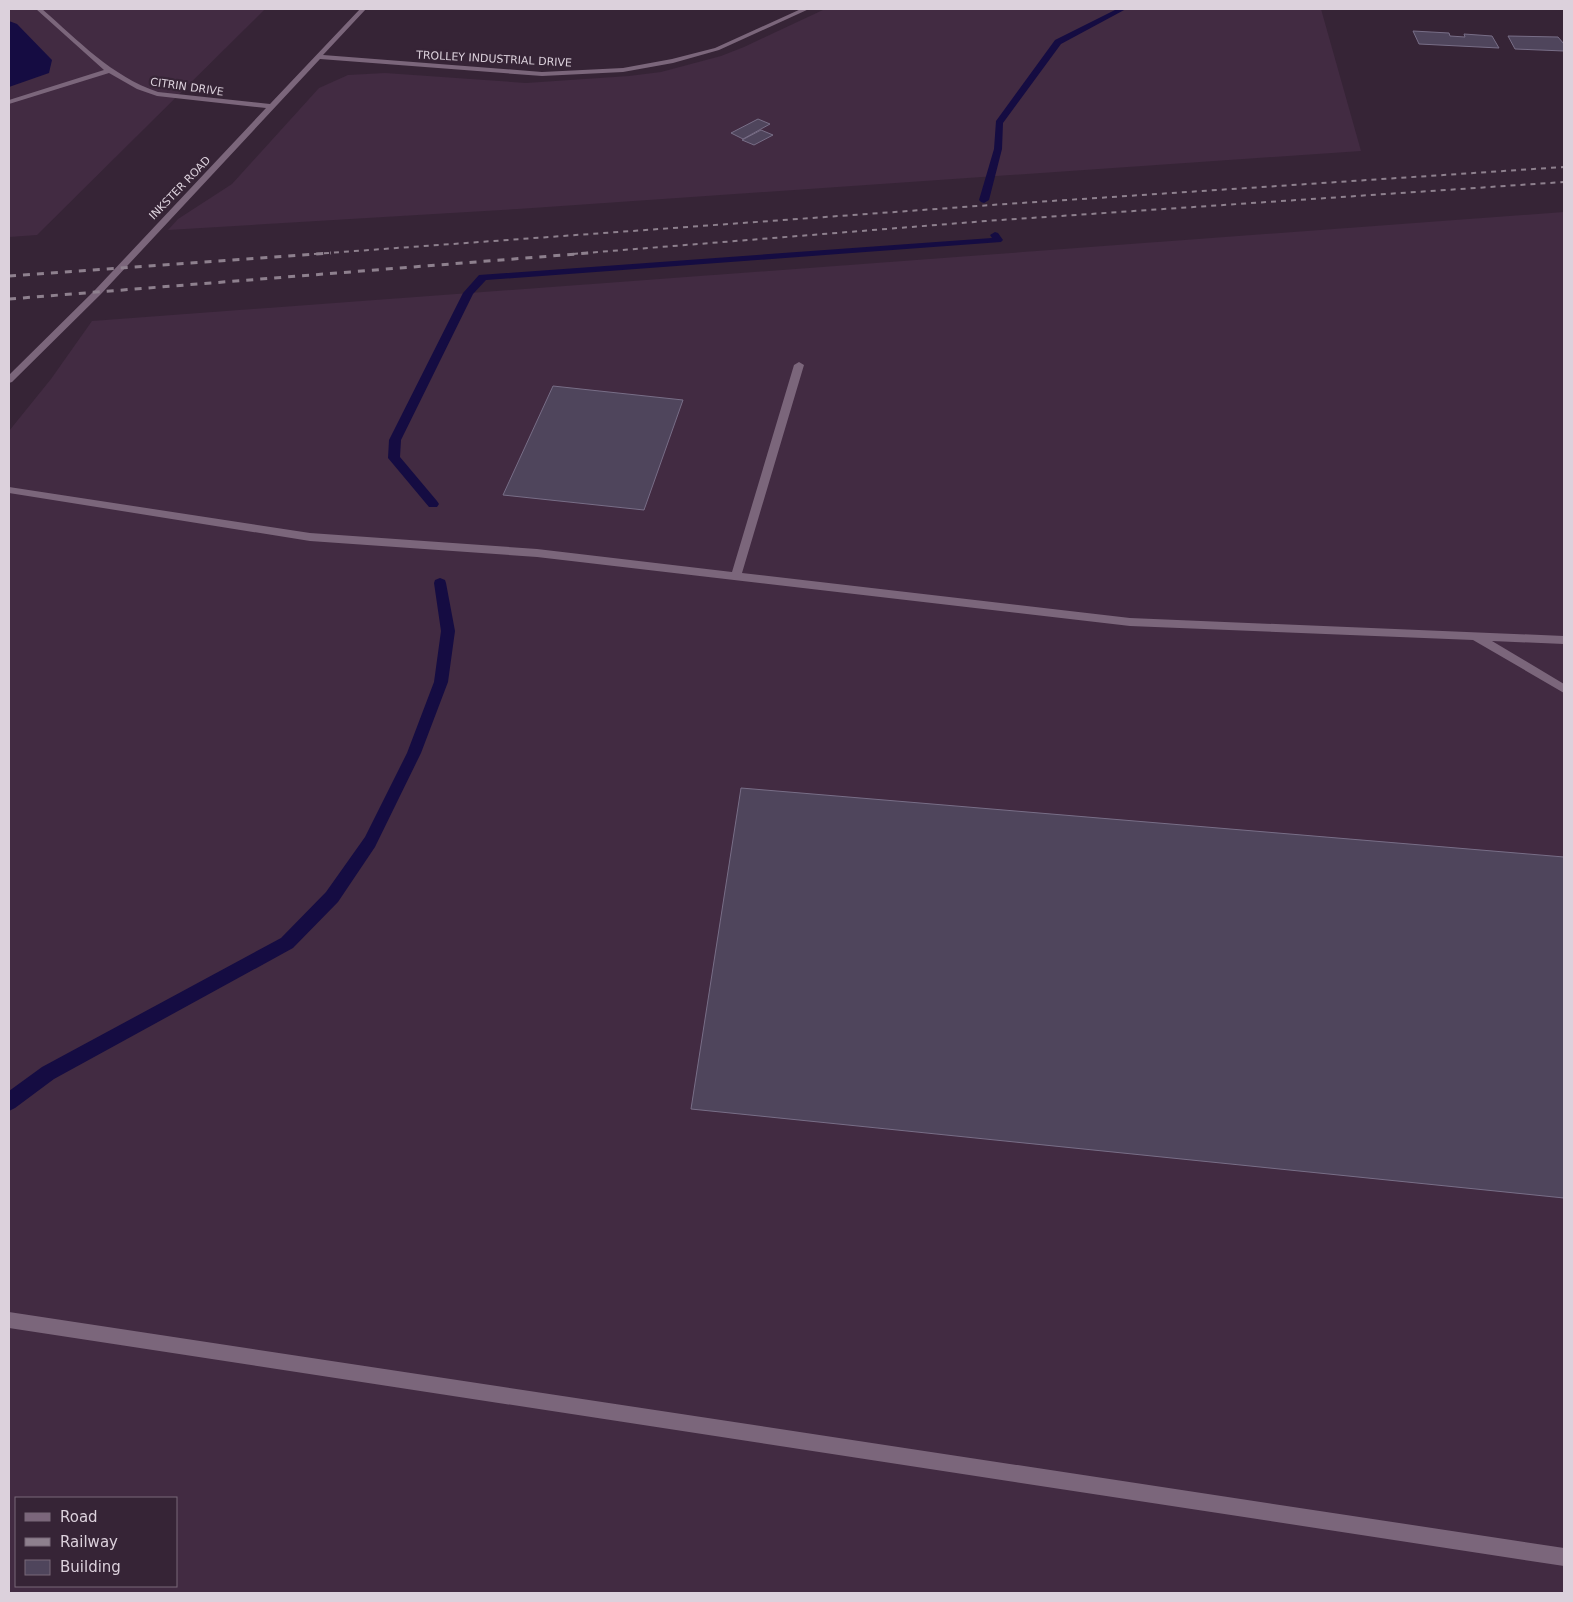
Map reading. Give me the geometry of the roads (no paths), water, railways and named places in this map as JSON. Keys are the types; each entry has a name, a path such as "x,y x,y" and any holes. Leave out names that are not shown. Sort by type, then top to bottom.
{"street":[{"name":"CITRIN DRIVE","path":"39,9 82,50 109,71 139,89 156,94 272,106"},
{"name":"INKSTER ROAD","path":"9,380 98,292 363,9"},
{"name":"TROLLEY INDUSTRIAL DRIVE","path":"319,57 542,74 623,70 673,61 717,49 806,9"},
{"path":"9,102 109,71"},
{"path":"736,576 799,365"},
{"path":"9,490 310,537 537,553 1130,622 1564,640"},
{"path":"1475,636 1564,689"},
{"path":"9,1320 1564,1557"}],"waterway":[{"path":"984,200 998,149 999,123 1058,42 1122,9"},
{"path":"433,504 394,458 395,440 468,293 483,277 998,240 995,235"},
{"path":"9,1102 48,1073 287,943 332,897 370,842 414,753 441,682 448,631 440,583"}],"railway":[{"path":"314,254 991,205 1564,167"},
{"path":"573,254 986,221 1564,182"},
{"path":"9,276 331,253"},
{"path":"9,299 589,253"}]}
